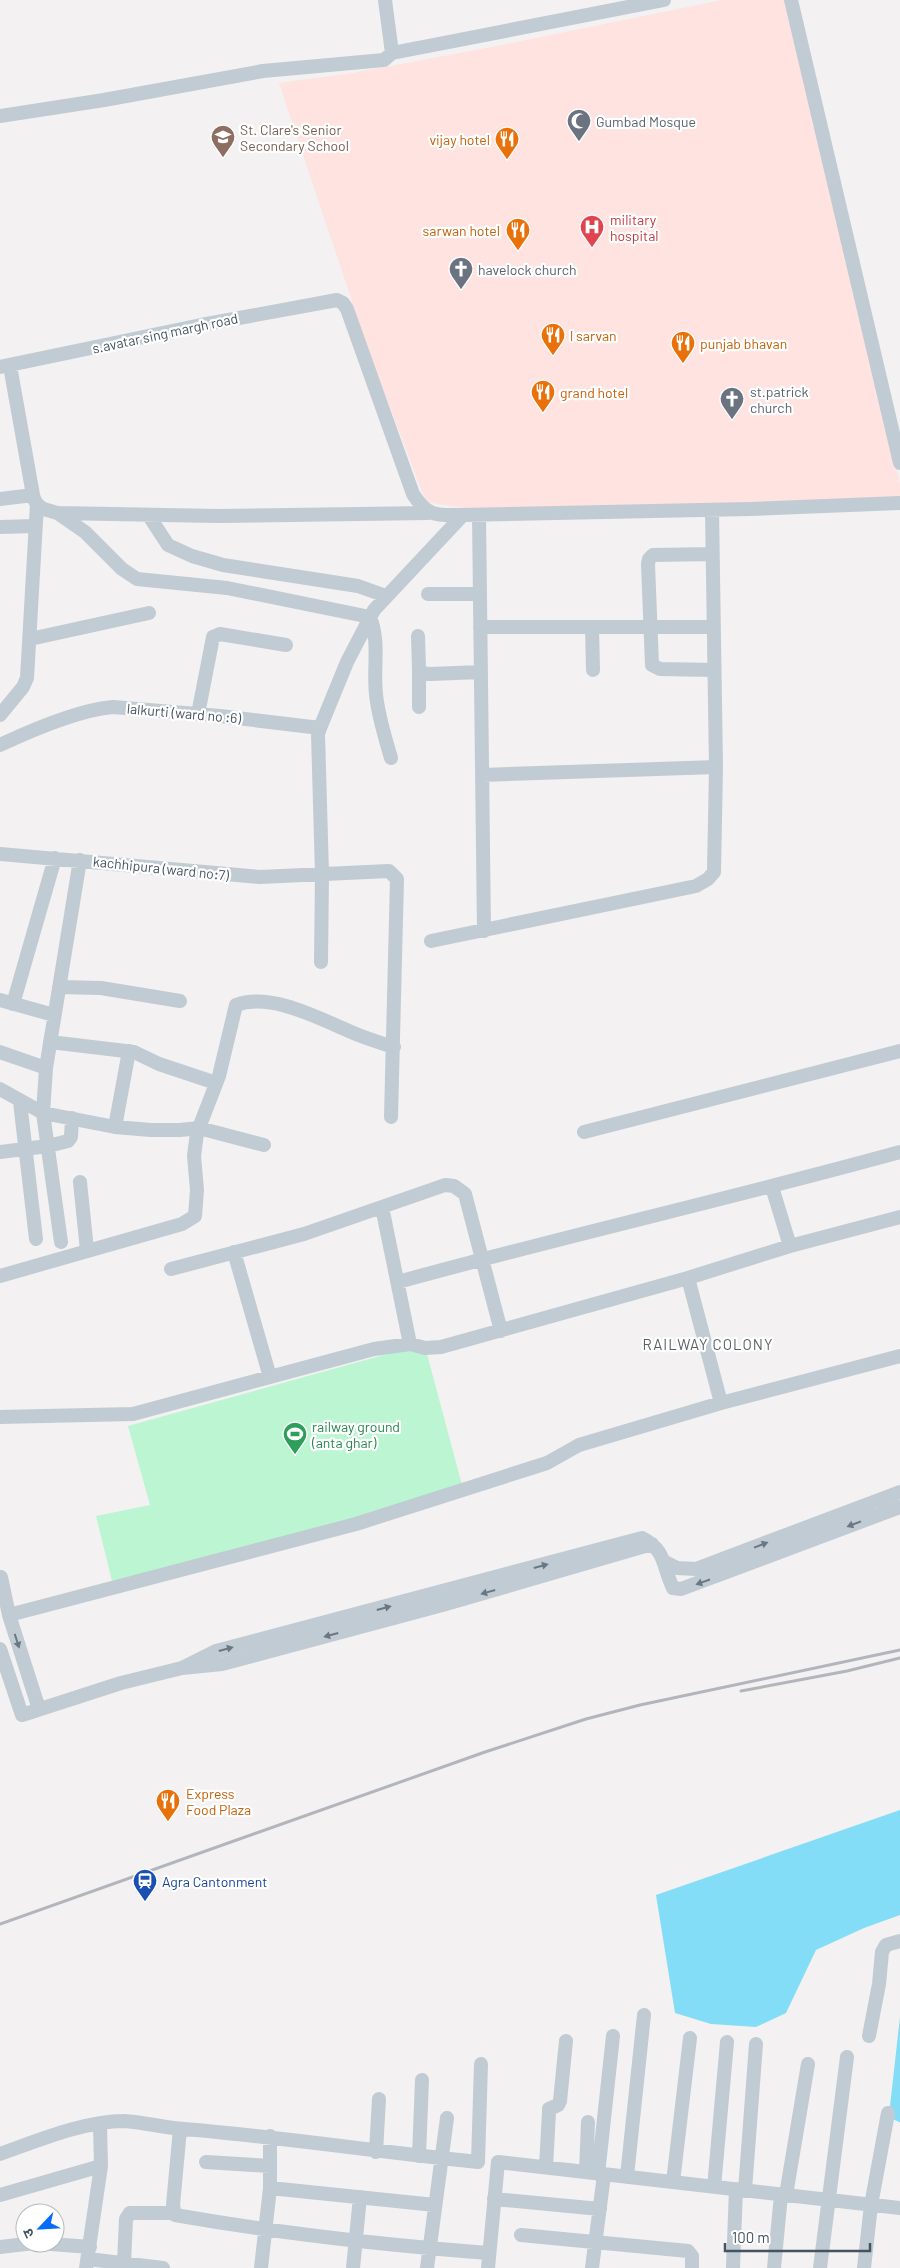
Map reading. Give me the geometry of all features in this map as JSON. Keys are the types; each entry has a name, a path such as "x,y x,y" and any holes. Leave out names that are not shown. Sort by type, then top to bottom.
{"street":[{"path":"385,0 392,53"},
{"path":"0,116 104,100 263,71 384,60 392,53 664,0"},
{"path":"791,0 900,463"},
{"name":"s.avatar sing margh road","path":"5,366 174,330 330,300 343,304 347,309 413,494 428,513"},
{"path":"1,712 23,687 27,678 35,526 35,500 5,366"},
{"path":"0,499 35,500 58,513 85,532 122,569 137,579 227,588 370,617"},
{"path":"58,513 149,516 428,513 479,515 712,510 900,503"},
{"path":"431,941 703,883 714,872 716,767 712,510"},
{"path":"321,962 322,874 318,734 347,662 370,617 386,596 463,515"},
{"path":"479,515 484,931"},
{"path":"149,516 168,545 192,556 223,565 358,586 386,596"},
{"path":"0,527 35,526"},
{"path":"712,554 658,555 649,559 650,627 651,660 655,668 714,670"},
{"path":"428,594 480,594"},
{"path":"30,639 149,613"},
{"path":"370,617 376,636 375,682 378,703 391,758"},
{"path":"480,627 714,627"},
{"path":"592,627 593,670"},
{"path":"198,714 213,637 220,634 286,645"},
{"path":"418,636 419,707"},
{"path":"419,669 423,673 430,674 481,672"},
{"name":"lalkurti (ward no :6)","path":"0,745 50,724 101,708 113,707 198,714 320,728"},
{"path":"482,776 716,767"},
{"name":"kachhipura (ward no:7)","path":"0,854 80,860 219,875 260,877 388,871 397,879 391,1117"},
{"path":"54,1015 7,1002 55,858"},
{"path":"61,1242 43,1113 46,1068 80,860"},
{"path":"59,987 101,988 180,1001"},
{"path":"0,1276 182,1224 195,1216 197,1190 194,1156 199,1128 216,1083 235,1009 240,1004 271,1003 310,1012 362,1037 394,1047"},
{"path":"50,1042 128,1051 144,1055 159,1064 216,1083"},
{"path":"115,1127 128,1051"},
{"path":"584,1132 900,1051"},
{"path":"0,1052 46,1068"},
{"path":"0,1089 20,1102 43,1113 115,1127 163,1131 199,1128 264,1145"},
{"path":"20,1102 36,1238"},
{"path":"0,1152 48,1146 68,1141 71,1137 72,1118"},
{"path":"398,1282 483,1258 772,1187 900,1152"},
{"path":"80,1182 87,1250"},
{"path":"171,1270 304,1234 445,1185 460,1189 465,1194 501,1331"},
{"path":"772,1187 790,1246"},
{"path":"382,1206 410,1344"},
{"path":"0,1417 133,1414 374,1349 410,1344 425,1348 441,1347 688,1278 790,1246 900,1217"},
{"path":"234,1252 270,1377"},
{"path":"688,1278 721,1403"},
{"path":"9,1615 356,1524 547,1463 579,1445 721,1403 900,1356"},
{"path":"0,1650 21,1715 121,1683 182,1668 216,1651 642,1538 652,1544 665,1562 673,1588 680,1589 900,1492"},
{"path":"665,1562 677,1568 696,1569 900,1507"},
{"path":"0,1572 9,1615 39,1710"},
{"path":"870,2036 879,1984 882,1952 886,1945 900,1941"},
{"path":"627,2176 644,2015"},
{"path":"596,2174 613,2036"},
{"path":"673,2182 690,2038"},
{"path":"546,2167 549,2108 558,2105 560,2101 566,2041"},
{"path":"714,2187 727,2042"},
{"path":"732,2268 756,2044"},
{"path":"820,2268 847,2057"},
{"path":"478,2162 480,2064"},
{"path":"774,2268 784,2195 808,2064"},
{"path":"419,2156 422,2080"},
{"path":"376,2152 379,2100"},
{"path":"864,2268 871,2205 888,2113"},
{"path":"426,2268 447,2118"},
{"path":"0,2154 70,2130 123,2121 180,2129 270,2136 376,2152 546,2167 900,2208"},
{"path":"588,2122 600,2209 595,2241 594,2268"},
{"path":"88,2258 101,2166 100,2125"},
{"path":"173,2213 180,2129"},
{"path":"261,2268 270,2188 270,2136"},
{"path":"206,2162 270,2166"},
{"path":"488,2268 498,2162"},
{"path":"0,2195 101,2166"},
{"path":"270,2188 435,2205"},
{"path":"353,2268 360,2197"},
{"path":"494,2199 600,2209"},
{"path":"124,2263 126,2219 130,2212 173,2213 266,2229 489,2253"},
{"path":"521,2235 688,2251 692,2256 692,2268"},
{"path":"0,2247 15,2245"},
{"path":"65,2251 88,2258 163,2268"}],"shaded area":[{"name":"military hospital","path":"722,0 794,0 886,414 900,485 900,501 476,510 426,502 371,358 279,83 353,73 492,47"}],"green space":[{"name":"railway ground (anta ghar)","path":"405,1349 427,1354 462,1485 342,1523 112,1581 96,1516 150,1505 128,1426"}],"water":[{"path":"900,1810 900,1915 864,1928 816,1950 786,2013 756,2027 711,2024 675,2013 656,1895"},
{"path":"900,2017 899,2122 893,2119 890,2106"}],"railway":[{"path":"0,1924 485,1752 586,1719 640,1705 900,1650"},
{"path":"741,1691 847,1671 900,1658"}],"place":[{"name":"Gumbad Mosque","path":"579,142"},
{"name":"St. Clare's Senior Secondary School","path":"223,158"},
{"name":"vijay hotel","path":"507,160"},
{"name":"military hospital","path":"592,248"},
{"name":"sarwan hotel","path":"518,251"},
{"name":"havelock church","path":"461,290"},
{"name":"l sarvan","path":"553,356"},
{"name":"punjab bhavan","path":"683,364"},
{"name":"grand hotel","path":"543,413"},
{"name":"st.patrick church","path":"732,420"},
{"name":"railway ground (anta ghar)","path":"295,1455"},
{"name":"Express Food Plaza","path":"168,1822"},
{"name":"Agra Cantonment","path":"145,1902"}],"district":[{"name":"RAILWAY COLONY","path":"708,1344"}]}
